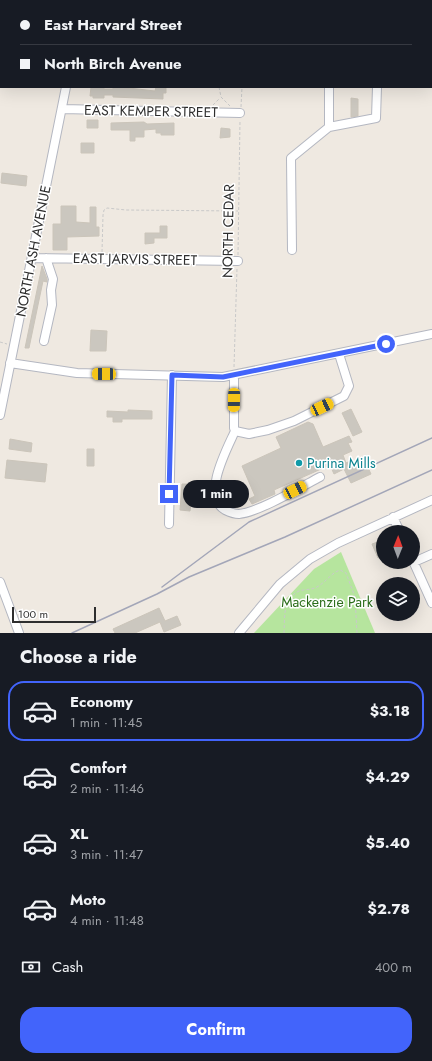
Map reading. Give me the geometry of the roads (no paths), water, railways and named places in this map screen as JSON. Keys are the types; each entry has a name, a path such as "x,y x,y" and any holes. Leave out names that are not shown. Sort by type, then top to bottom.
{"street":[{"name":"NORTH ASH AVENUE","path":"0,413 66,88"},
{"path":"329,88 329,127"},
{"path":"292,250 291,158 329,127 376,118 377,88"},
{"name":"EAST KEMPER STREET","path":"62,109 236,113"},
{"name":"EAST JARVIS STREET","path":"32,258 238,260"},
{"path":"44,341 52,305 51,290 53,279 46,258"},
{"path":"10,363 77,373 223,377 234,376 432,334"},
{"path":"235,431 249,434 268,430 294,421 344,396 349,386 339,354"},
{"path":"169,524 172,375"},
{"path":"234,376 235,431 217,474 216,498 220,507 229,512 239,514 257,509 320,477"},
{"path":"239,633 280,584 310,559 393,517 432,500"},
{"path":"393,517 397,525"},
{"path":"420,559 432,554"},
{"path":"416,569 432,602"},
{"path":"0,582 19,633"}],"railway":[{"path":"162,587 249,522 432,438"},
{"path":"72,633 157,594 189,577 285,537 432,470"}],"place":[{"name":"Purina Mills","path":"299,463"}],"park label":[{"name":"Mackenzie Park","path":"327,602"}]}
